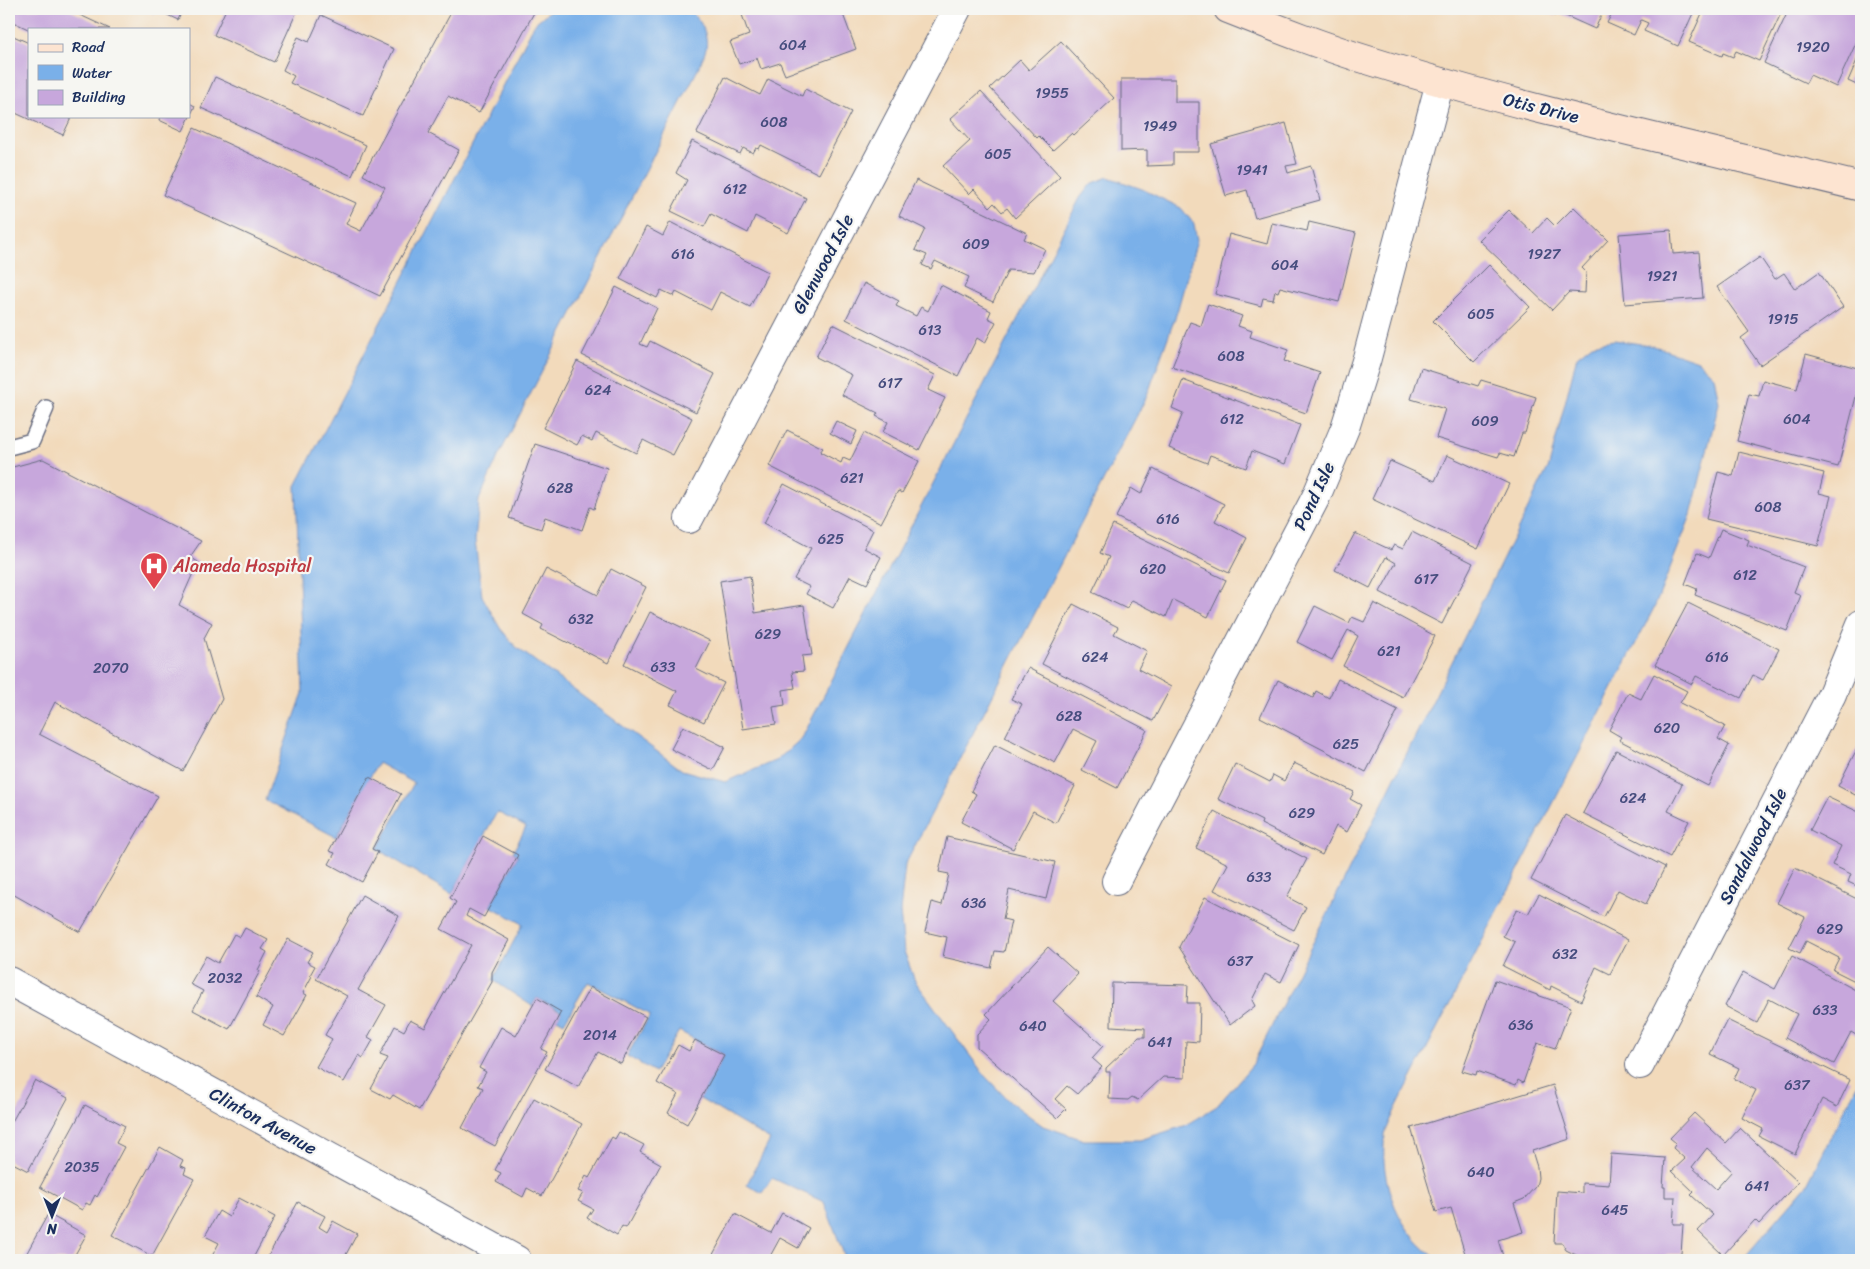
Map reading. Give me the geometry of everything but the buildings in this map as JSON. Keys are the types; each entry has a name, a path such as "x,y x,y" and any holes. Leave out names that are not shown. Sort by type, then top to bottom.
{"main road":[{"name":"Otis Drive","path":"1228,9 1335,49 1440,82 1861,187"}],"street":[{"name":"Glenwood Isle","path":"689,519 957,9"},
{"name":"Pond Isle","path":"1116,881 1316,497 1345,428 1366,358 1440,82"},
{"name":"Sandalwood Isle","path":"1640,1065 1832,694 1861,624"},
{"name":"Clinton Avenue","path":"9,981 517,1260"}],"lane":[{"path":"9,447 32,441 46,408"}],"water":[{"path":"552,9 686,9 699,20 707,43 697,71 498,457 479,500 475,541 482,596 500,628 516,647 682,770 725,782 777,760 802,738 1080,198 1091,184 1108,177 1142,189 1181,208 1194,224 1197,240 1177,312 1147,396 905,865 900,912 904,951 915,981 985,1076 1009,1101 1043,1126 1084,1140 1140,1140 1184,1126 1217,1106 1253,1064 1549,466 1577,356 1592,344 1614,340 1654,346 1698,361 1714,376 1719,403 1691,515 1655,606 1395,1110 1385,1135 1385,1171 1395,1206 1403,1222 1414,1237 1426,1250 1440,1260 846,1260 824,1202 772,1178 762,1193 747,1184 770,1140 700,1099 724,1055 679,1031 655,1072 627,1056 650,1015 588,982 564,1023 557,1019 561,1011 537,998 532,1006 493,980 523,924 490,906 518,855 513,852 526,827 497,812 452,894 377,849 414,783 378,763 336,837 265,800 303,693 296,486 535,23"},
{"path":"1861,1077 1861,1260 1742,1260 1806,1186"}],"place":[{"name":"Alameda Hospital","path":"154,590"}]}
